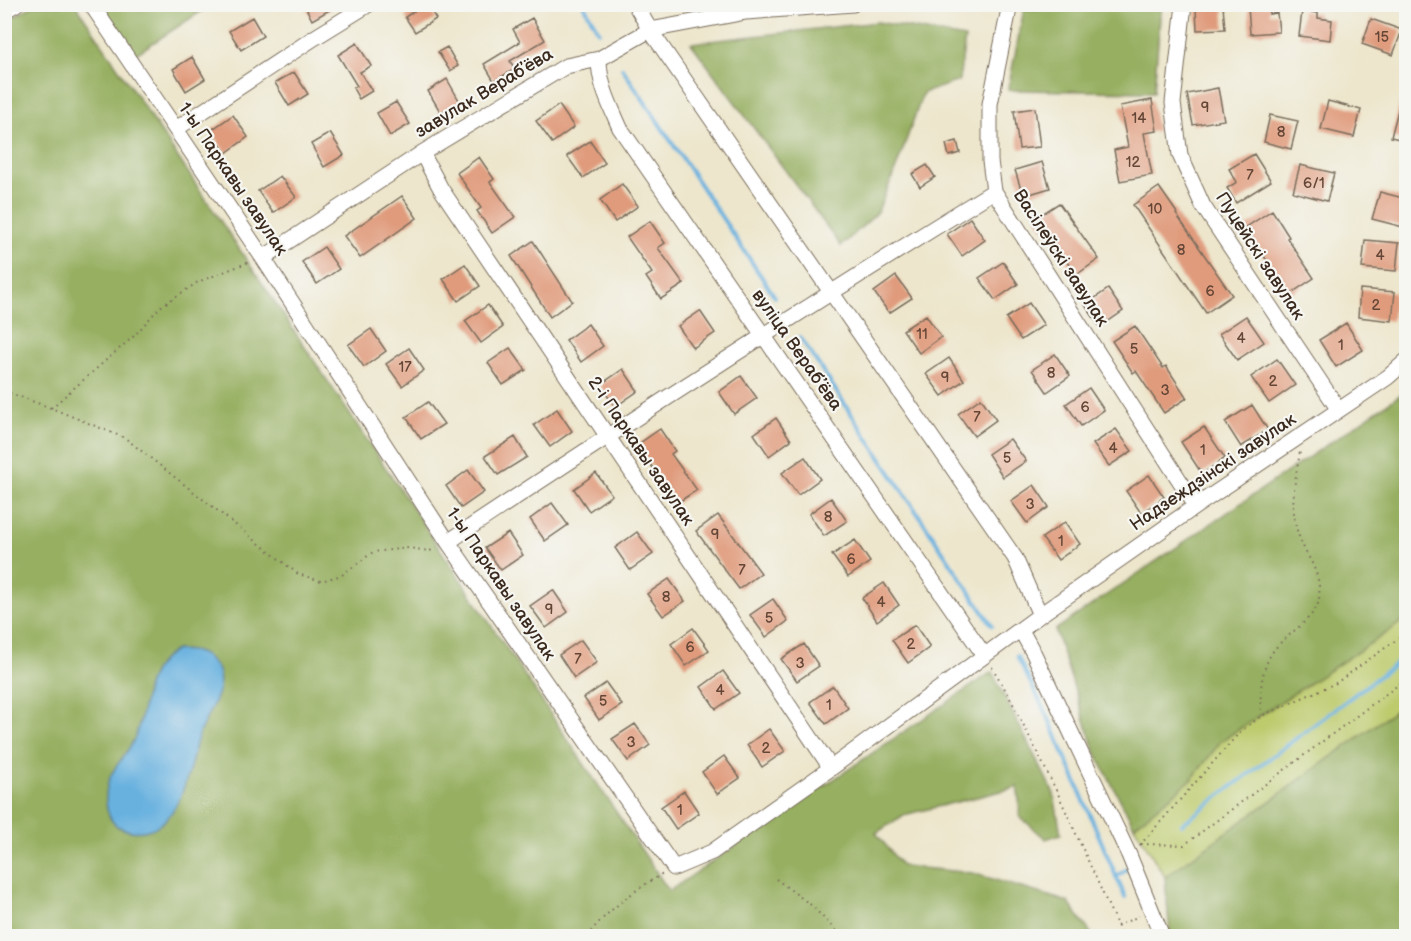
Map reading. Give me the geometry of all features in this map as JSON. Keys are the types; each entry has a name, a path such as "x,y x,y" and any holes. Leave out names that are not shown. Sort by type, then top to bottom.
{"street":[{"path":"4,11 16,4"},
{"name":"1-ы Паркавы завулак","path":"91,4 263,258 448,542 674,868"},
{"path":"176,129 369,4"},
{"path":"635,4 650,30 1015,558 1040,615"},
{"name":"завулак Верабʼёва","path":"263,258 422,153 566,66 598,59 650,30 746,12 815,5 853,4"},
{"name":"Васілеўскі завулак","path":"1010,4 990,104 990,161 994,191 1196,506"},
{"name":"Пуцейскі завулак","path":"1184,4 1173,103 1180,155 1203,206 1339,410"},
{"name":"вуліца Верабʼёва","path":"598,59 602,87 620,128 984,655"},
{"name":"2-і Паркавы завулак","path":"422,153 441,189 831,768"},
{"path":"448,542 831,291 994,191"},
{"name":"Надзеждзінскі завулак","path":"984,655 1196,506 1388,377 1407,360"},
{"path":"1021,630 1129,855 1162,936"},
{"path":"674,868 712,852 984,655"}],"path":[{"path":"51,408 134,336 160,307 198,282 263,258"},
{"path":"4,391 125,438 298,574 321,581 342,575 373,552 408,548 430,551 448,542"},
{"path":"1261,716 1263,670 1274,649 1304,622 1319,601 1318,573 1299,534 1292,496 1300,452 1300,436"},
{"path":"1129,855 1240,732 1261,716 1336,683 1407,633"},
{"path":"984,655 1008,694 1059,796 1122,936"},
{"path":"1141,844 1184,845 1407,679"},
{"path":"587,936 596,925 642,885 674,868"},
{"path":"776,879 811,905 841,936"},
{"path":"1117,926 1152,911"}],"green space":[{"path":"34,5 76,5 669,891 992,672 1054,794 1061,834 1046,839 1020,817 1018,787 904,815 876,833 902,866 973,873 1068,902 1093,936 5,936 4,22"},
{"path":"97,5 211,5 133,56"},
{"path":"1161,5 1154,92 1008,90 1024,9"},
{"path":"878,22 965,38 959,81 923,93 897,166 877,213 841,246 691,43"},
{"path":"1406,391 1406,618 1221,741 1192,779 1134,826 1096,754 1055,630"},
{"path":"1406,618 1406,703 1165,877 1134,826 1192,779 1221,741"},
{"path":"1406,703 1406,936 1170,936 1165,877"}],"water":[{"path":"176,650 196,652 209,659 218,671 219,689 199,734 188,775 177,803 160,824 144,831 128,831 117,826 109,816 106,795 109,781 135,737 151,677 165,658"}],"building":[{"path":"304,4 340,4 312,20"},
{"path":"425,4 436,19 415,32 405,17"},
{"path":"1271,5 1269,14 1277,13 1279,32 1250,34 1248,7"},
{"path":"1223,6 1225,29 1197,30 1196,8"},
{"path":"1302,11 1318,13 1318,18 1332,20 1330,40 1299,36"},
{"path":"252,17 263,36 241,50 229,31"},
{"path":"532,18 545,40 510,61 515,69 494,81 484,64 520,42 513,29"},
{"path":"1371,19 1402,30 1393,55 1362,44"},
{"path":"357,43 371,66 360,72 372,91 359,99 353,88 357,86 338,55"},
{"path":"447,47 458,66 450,71 438,52"},
{"path":"192,57 205,79 186,91 173,69"},
{"path":"294,72 308,94 289,106 275,83"},
{"path":"447,79 460,102 441,113 428,91"},
{"path":"1218,88 1224,120 1193,125 1187,94"},
{"path":"1403,91 1407,92 1407,141 1391,137"},
{"path":"1152,100 1157,131 1144,133 1152,175 1120,181 1114,150 1128,147 1120,106"},
{"path":"1328,101 1361,110 1354,137 1321,129"},
{"path":"396,102 410,124 390,136 377,113"},
{"path":"559,105 574,127 552,143 536,121"},
{"path":"1035,108 1040,147 1019,149 1014,111"},
{"path":"233,115 248,137 226,153 210,131"},
{"path":"1270,115 1298,121 1291,149 1264,142"},
{"path":"330,133 344,155 324,167 311,144"},
{"path":"590,141 605,163 583,178 567,156"},
{"path":"957,141 960,153 949,156 946,144"},
{"path":"1254,154 1271,181 1236,203 1227,188 1237,182 1229,169"},
{"path":"479,157 494,179 490,182 515,217 492,233 477,211 481,208 457,173"},
{"path":"1042,162 1050,188 1023,196 1015,170"},
{"path":"927,165 935,177 920,187 912,174"},
{"path":"1300,165 1334,173 1327,201 1293,192"},
{"path":"280,176 296,197 273,213 258,191"},
{"path":"622,184 638,206 615,222 600,200"},
{"path":"1159,187 1232,295 1206,313 1133,205"},
{"path":"1380,192 1407,199 1407,228 1372,219"},
{"path":"402,196 417,218 360,258 344,236"},
{"path":"1059,203 1099,259 1076,275 1036,218"},
{"path":"1272,210 1289,237 1287,238 1314,278 1287,296 1269,270 1272,268 1245,228"},
{"path":"970,218 985,240 962,256 947,234"},
{"path":"650,221 665,243 658,248 684,284 661,299 646,277 652,273 627,237"},
{"path":"1365,240 1399,243 1396,271 1362,268"},
{"path":"533,241 572,301 550,317 511,256"},
{"path":"324,247 339,269 317,284 302,262"},
{"path":"1003,262 1018,284 995,300 979,278"},
{"path":"465,264 480,286 458,301 443,279"},
{"path":"896,276 912,298 889,313 874,292"},
{"path":"1108,289 1123,311 1100,327 1085,305"},
{"path":"1360,289 1395,292 1392,321 1358,317"},
{"path":"1029,303 1044,325 1021,340 1006,318"},
{"path":"488,305 503,327 481,343 465,321"},
{"path":"700,311 715,333 693,348 678,326"},
{"path":"926,315 941,337 919,353 903,330"},
{"path":"1246,316 1264,342 1237,360 1219,334"},
{"path":"1346,323 1363,350 1336,367 1319,340"},
{"path":"588,324 603,346 581,362 566,340"},
{"path":"1135,326 1163,368 1166,366 1187,398 1164,413 1136,371 1133,373 1112,341"},
{"path":"371,329 386,351 364,367 348,345"},
{"path":"409,348 424,370 402,386 386,364"},
{"path":"510,348 526,370 503,385 488,363"},
{"path":"1055,354 1070,376 1047,392 1032,370"},
{"path":"949,358 964,380 942,396 926,374"},
{"path":"1277,359 1295,385 1269,403 1251,377"},
{"path":"623,369 638,391 615,407 600,385"},
{"path":"741,376 757,398 734,414 719,392"},
{"path":"1089,388 1104,410 1081,426 1066,404"},
{"path":"981,398 996,420 974,436 958,414"},
{"path":"428,402 444,424 421,439 406,417"},
{"path":"1252,405 1268,430 1241,447 1225,422"},
{"path":"557,409 572,431 550,447 534,425"},
{"path":"776,418 791,440 769,456 754,434"},
{"path":"1204,427 1225,458 1202,474 1181,442"},
{"path":"660,429 675,451 671,454 697,490 674,505 659,483 662,481 637,445"},
{"path":"1116,429 1132,451 1109,466 1093,444"},
{"path":"515,437 527,457 498,475 485,456"},
{"path":"1010,439 1026,461 1003,477 988,454"},
{"path":"805,457 820,479 798,495 782,473"},
{"path":"468,470 484,492 461,508 446,486"},
{"path":"596,473 612,495 589,511 574,489"},
{"path":"1149,475 1164,497 1141,513 1126,491"},
{"path":"1034,485 1049,507 1027,523 1011,501"},
{"path":"831,498 847,521 824,536 809,514"},
{"path":"552,503 568,525 545,541 530,519"},
{"path":"718,515 761,573 739,589 696,531"},
{"path":"1065,522 1080,544 1058,560 1042,538"},
{"path":"637,532 653,554 630,570 615,548"},
{"path":"508,533 523,555 501,570 485,548"},
{"path":"855,540 870,562 848,577 832,555"},
{"path":"669,579 685,601 663,616 647,594"},
{"path":"884,583 899,605 877,621 862,598"},
{"path":"553,590 568,612 546,628 530,606"},
{"path":"773,599 788,621 766,637 750,615"},
{"path":"915,625 930,647 908,663 892,640"},
{"path":"693,628 709,650 686,666 671,644"},
{"path":"581,640 597,662 574,678 559,655"},
{"path":"804,644 819,666 797,681 781,659"},
{"path":"723,671 739,693 716,709 701,687"},
{"path":"606,683 622,705 599,720 584,698"},
{"path":"833,686 848,708 826,724 810,702"},
{"path":"635,724 650,745 628,761 612,739"},
{"path":"769,729 785,751 762,767 747,745"},
{"path":"724,756 740,778 717,794 702,772"},
{"path":"684,791 699,813 676,829 661,807"}],"waterway":[{"path":"583,4 599,32"},
{"path":"622,68 775,297"},
{"path":"800,337 992,625"},
{"path":"1017,656 1049,719 1125,897"},
{"path":"1182,824 1406,656"},
{"path":"1116,877 1127,869"}]}
